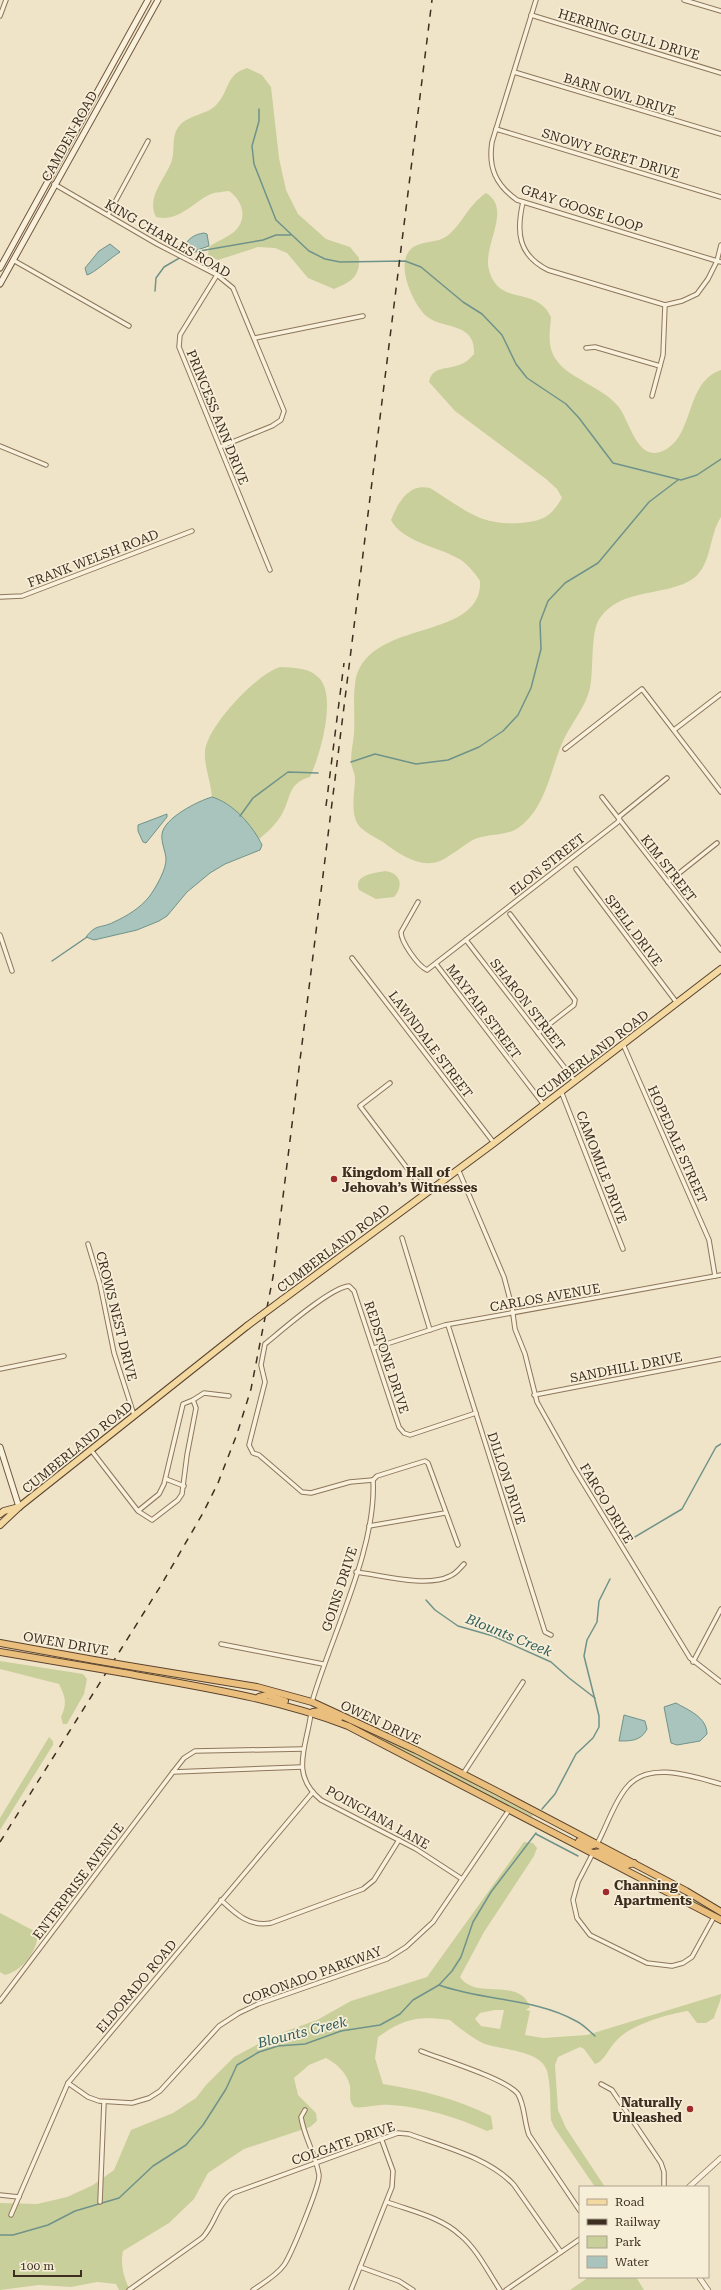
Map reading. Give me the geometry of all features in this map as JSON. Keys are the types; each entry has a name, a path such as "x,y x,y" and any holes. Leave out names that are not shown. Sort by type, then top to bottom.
{"highway":[{"name":"OWEN DRIVE","path":"0,1643 257,1687 312,1702 361,1724 463,1774 720,1909"},
{"name":"OWEN DRIVE","path":"0,1652 257,1698 311,1713 348,1726 721,1920"},
{"path":"257,1698 267,1695 309,1707 312,1702"},
{"path":"311,1713 315,1710 320,1711 355,1726 361,1724"},
{"path":"545,1828 550,1826 584,1844 591,1846 597,1844"},
{"path":"593,1853 601,1852 626,1865 634,1863"}],"main road":[{"name":"CAMDEN ROAD","path":"0,268 148,0"},
{"name":"CAMDEN ROAD","path":"0,284 54,184 158,0"},
{"path":"54,184 50,182 51,179 77,128"},
{"path":"20,246 22,235 45,190 44,187"},
{"name":"CUMBERLAND ROAD","path":"0,1525 19,1507 247,1326 494,1143 721,969"},
{"path":"0,1447 19,1507"},
{"name":"CUMBERLAND ROAD","path":"0,1514 4,1511 19,1507"}],"street":[{"path":"0,16 6,0"},
{"name":"GRAY GOOSE LOOP","path":"536,0 496,129 490,155 492,166 504,190 524,202 719,261"},
{"path":"684,0 721,11"},
{"name":"HERRING GULL DRIVE","path":"531,15 721,73"},
{"name":"BARN OWL DRIVE","path":"514,72 721,134"},
{"name":"SNOWY EGRET DRIVE","path":"496,129 721,197"},
{"path":"108,215 148,142"},
{"name":"KING CHARLES ROAD","path":"54,184 217,275 227,282 238,295 284,411 283,417 272,426 220,447"},
{"path":"524,202 519,221 519,233 530,257 537,265 548,270 665,305 682,301 696,294 708,279 719,261 721,246"},
{"path":"13,260 129,326"},
{"name":"PRINCESS ANN DRIVE","path":"217,275 180,335 179,347 270,570"},
{"path":"652,396 665,345 665,305"},
{"path":"255,338 363,316"},
{"path":"586,348 595,347 660,366"},
{"path":"0,446 46,465"},
{"name":"FRANK WELSH ROAD","path":"0,597 22,596 192,531"},
{"path":"565,748 642,689 721,792"},
{"path":"674,730 721,694"},
{"name":"ELON STREET","path":"436,964 618,822 620,816 667,778"},
{"name":"KIM STREET","path":"602,798 721,950"},
{"path":"668,882 717,843"},
{"name":"SPELL DRIVE","path":"576,869 678,1003"},
{"name":"MAYFAIR STREET","path":"418,902 401,932 404,944 425,969 427,970 436,964 544,1105"},
{"path":"510,914 575,1000 574,1005 538,1033"},
{"path":"0,935 12,971"},
{"name":"SHARON STREET","path":"466,940 575,1081"},
{"name":"LAWNDALE STREET","path":"352,958 494,1143"},
{"name":"HOPEDALE STREET","path":"623,1044 709,1240 715,1276"},
{"path":"390,1083 360,1106 426,1193"},
{"name":"CAMOMILE DRIVE","path":"561,1091 623,1249"},
{"name":"FARGO DRIVE","path":"458,1169 504,1277 517,1336 528,1364 534,1395 578,1474 693,1662 721,1682"},
{"path":"402,1238 430,1330"},
{"name":"CROWS NEST DRIVE","path":"88,1244 100,1284 114,1353 134,1415"},
{"name":"CARLOS AVENUE","path":"374,1348 448,1325 721,1275"},
{"name":"REDSTONE DRIVE","path":"373,1480 350,1482 311,1493 302,1492 260,1456 253,1453 249,1445 249,1440 257,1419 265,1382 261,1365 265,1344 342,1286 349,1286 354,1291 399,1427 404,1432 410,1435 476,1414"},
{"name":"DILLON DRIVE","path":"448,1325 545,1632 551,1635"},
{"path":"0,1369 64,1356"},
{"name":"SANDHILL DRIVE","path":"534,1395 721,1359"},
{"path":"138,1511 159,1494 166,1479 183,1404 204,1393 229,1396"},
{"path":"91,1450 138,1511 152,1520 178,1500 184,1486 187,1455 196,1408 193,1400"},
{"path":"373,1480 377,1476 425,1461 428,1463 458,1544"},
{"path":"166,1479 184,1486"},
{"name":"GOINS DRIVE","path":"312,1702 323,1664 356,1572 368,1526 373,1480"},
{"path":"368,1526 445,1512"},
{"path":"356,1572 406,1581 439,1579 454,1574 464,1564"},
{"path":"693,1662 721,1609"},
{"path":"221,1644 323,1664"},
{"path":"463,1774 523,1682"},
{"name":"POINCIANA LANE","path":"311,1713 303,1749 302,1768 306,1781 312,1792 321,1800 433,1859 462,1879"},
{"name":"ENTERPRISE AVENUE","path":"0,2001 184,1758 195,1751 303,1749"},
{"path":"173,1772 302,1768"},
{"path":"597,1844 625,1790 637,1778 653,1774 671,1773 721,1784"},
{"name":"ELDORADO ROAD","path":"11,2215 68,2083 312,1792"},
{"name":"CORONADO PARKWAY","path":"68,2083 88,2097 104,2102 137,2102 155,2095 211,2033 239,2013 258,2004 396,1954 416,1940 433,1922 508,1810"},
{"path":"221,1900 247,1921 258,1924 271,1923 364,1890 374,1880 399,1840"},
{"path":"593,1853 578,1882 573,1900 577,1918 590,1935 647,1963 672,1966 684,1963 692,1957 714,1917"},
{"path":"421,2051 501,2082 513,2089 522,2104 529,2135 579,2210"},
{"path":"601,2084 612,2090 661,2162 664,2172 664,2186"},
{"path":"100,2202 104,2102"},
{"path":"253,2290 274,2275 287,2260 317,2186 319,2175 302,2128 301,2116 305,2110"},
{"name":"COLGATE DRIVE","path":"129,2290 202,2238 211,2227 221,2204 233,2193 398,2133 409,2134 494,2168 514,2185 561,2252"},
{"path":"351,2290 387,2202 394,2176 381,2138"},
{"path":"690,2186 721,2158"},
{"path":"0,2195 19,2197"},
{"path":"387,2202 440,2221 454,2229 469,2244 500,2290"},
{"path":"506,2290 579,2240"},
{"path":"360,2267 399,2282 413,2290"},
{"path":"701,2278 708,2290"}],"green space":[{"path":"247,68 262,75 271,87 279,158 286,190 298,214 326,239 350,247 359,258 358,270 353,278 334,289 308,278 287,253 275,248 258,247 218,260 208,256 209,247 236,230 242,220 242,209 240,204 234,195 229,191 211,194 185,211 171,217 156,217 153,210 153,203 157,189 171,163 174,139 177,129 184,121 213,108 221,99 231,79 240,71"},
{"path":"486,193 494,200 497,208 497,218 488,260 489,270 493,280 499,287 506,291 529,298 546,309 551,317 550,343 552,353 555,358 560,365 576,377 603,393 618,406 641,446 648,451 655,453 665,450 675,442 681,432 695,396 701,385 709,376 721,370 721,517 714,532 704,565 694,578 671,588 620,601 609,608 600,618 593,641 591,681 588,695 565,737 543,795 531,816 522,825 510,832 477,838 440,861 425,863 417,862 396,851 365,831 357,822 353,803 355,776 351,761 354,734 355,684 363,663 378,648 399,638 444,623 463,614 476,600 480,581 471,569 461,560 412,539 396,528 391,520 397,507 405,496 410,491 422,487 430,488 462,509 482,519 493,522 520,523 540,519 549,514 558,505 562,498 557,489 546,479 455,411 429,382 433,373 436,371 454,367 469,359 474,354 473,343 469,336 463,331 431,319 419,308 407,283 405,273 406,257 410,250 414,247 423,243 438,240 452,232 474,203"},
{"path":"280,667 310,671 318,677 324,685 327,697 327,711 322,741 310,777 297,783 291,791 280,818 266,834 259,839 233,809 220,800 212,797 205,752 208,741 214,729 235,702 259,679"},
{"path":"385,871 395,874 398,877 400,884 399,889 394,897 376,899 359,890 359,881 362,878 370,874"},
{"path":"0,1661 83,1674 87,1679 84,1694 67,1724 63,1724 61,1717 65,1701 59,1684 0,1669"},
{"path":"49,1737 53,1741 53,1745 0,1830 0,1818"},
{"path":"387,1739 533,1815 532,1817 517,1811 385,1741"},
{"path":"524,1842 533,1843 537,1848 534,1856 484,1932 460,1977 467,1984 476,1987 507,1990 517,1993 524,1998 530,2007 526,2010 530,2011 525,2035 543,2038 587,2035 721,1994 714,2018 706,2023 697,2023 688,2011 680,2012 650,2021 631,2030 617,2040 602,2060 595,2064 584,2049 580,2047 558,2057 555,2065 558,2110 566,2128 604,2186 594,2186 554,2127 551,2120 550,2089 547,2071 543,2064 529,2055 485,2044 450,2020 429,2018 412,2020 396,2026 378,2037 375,2058 383,2084 425,2092 478,2110 491,2116 493,2129 487,2131 452,2117 427,2110 403,2106 386,2105 354,2107 350,2100 350,2086 347,2077 338,2066 326,2058 309,2065 294,2078 298,2095 316,2113 317,2121 310,2127 244,2149 208,2173 194,2199 169,2223 123,2251 123,2271 130,2290 119,2290 116,2284 97,2282 71,2287 39,2285 0,2290 0,2203 37,2204 67,2197 93,2185 114,2170 131,2130 173,2113 196,2098 206,2085 234,2057 273,2036 317,2020 351,2001 427,1977","holes":["504,2010 500,2029 481,2026 475,2019 480,2013"]},
{"path":"640,1873 721,1914 721,1918 640,1875"},
{"path":"0,1913 38,1933 35,1947 28,1959 18,1969 5,1975 0,1972"},
{"path":"588,2278 637,2278 644,2290 570,2290"}],"water":[{"path":"197,234 207,234 209,246 194,251 187,251 185,248 187,242"},
{"path":"110,244 120,252 94,272 87,275 85,268 99,251"},
{"path":"212,797 227,804 242,816 262,845 260,850 225,864 210,873 187,892 167,916 159,921 137,930 94,940 86,937 96,928 119,920 145,901 157,884 165,868 166,858 162,837 164,828 182,811"},
{"path":"167,814 167,817 146,843 143,842 138,831 138,825"},
{"path":"676,1703 691,1711 704,1723 707,1734 700,1741 677,1745 671,1743 664,1707"},
{"path":"624,1715 645,1721 647,1729 642,1736 635,1740 619,1741"}],"waterway":[{"path":"259,109 259,121 252,146 254,164 276,220 309,251 325,259 340,262 405,261 421,267 463,302 482,314 502,335 516,364 527,378 566,404 579,418 613,463 681,480 697,475 721,459"},
{"path":"155,291 156,278 164,267 188,253 263,240 276,235 291,235"},
{"path":"351,762 375,754 416,764 448,760 479,747 503,731 518,715 531,688 541,649 540,622 548,601 565,583 598,563 649,502 678,480"},
{"path":"240,816 253,798 288,772 318,773"},
{"path":"52,961 87,937"},
{"path":"623,1544 682,1509 716,1447 721,1444"},
{"name":"Blounts Creek","path":"542,1809 555,1794 576,1754 593,1738 599,1727 599,1716 584,1656 587,1640 597,1622 599,1601 610,1579"},
{"name":"Blounts Creek","path":"426,1600 435,1610 458,1626 493,1636 551,1662 595,1698"},
{"name":"Blounts Creek","path":"0,2235 13,2235 48,2225 75,2211 119,2198 153,2166 186,2145 203,2125 226,2089 237,2065 259,2052 278,2046 305,2044 341,2031 380,2025 400,2014 413,2000 439,1985 452,1971 461,1957 473,1922 491,1892 536,1833"},
{"path":"536,1834 578,1856"},
{"path":"439,1985 473,1994 543,2008 579,2022 595,2036"}],"railway":[{"path":"0,1842 160,1587 203,1513 218,1483 237,1434 251,1389 273,1277 432,0"},
{"path":"326,806 344,663"}],"place":[{"name":"Kingdom Hall of Jehovah’s Witnesses","path":"334,1179"},
{"name":"Channing Apartments","path":"606,1892"},
{"name":"Naturally Unleashed","path":"690,2109"}]}
